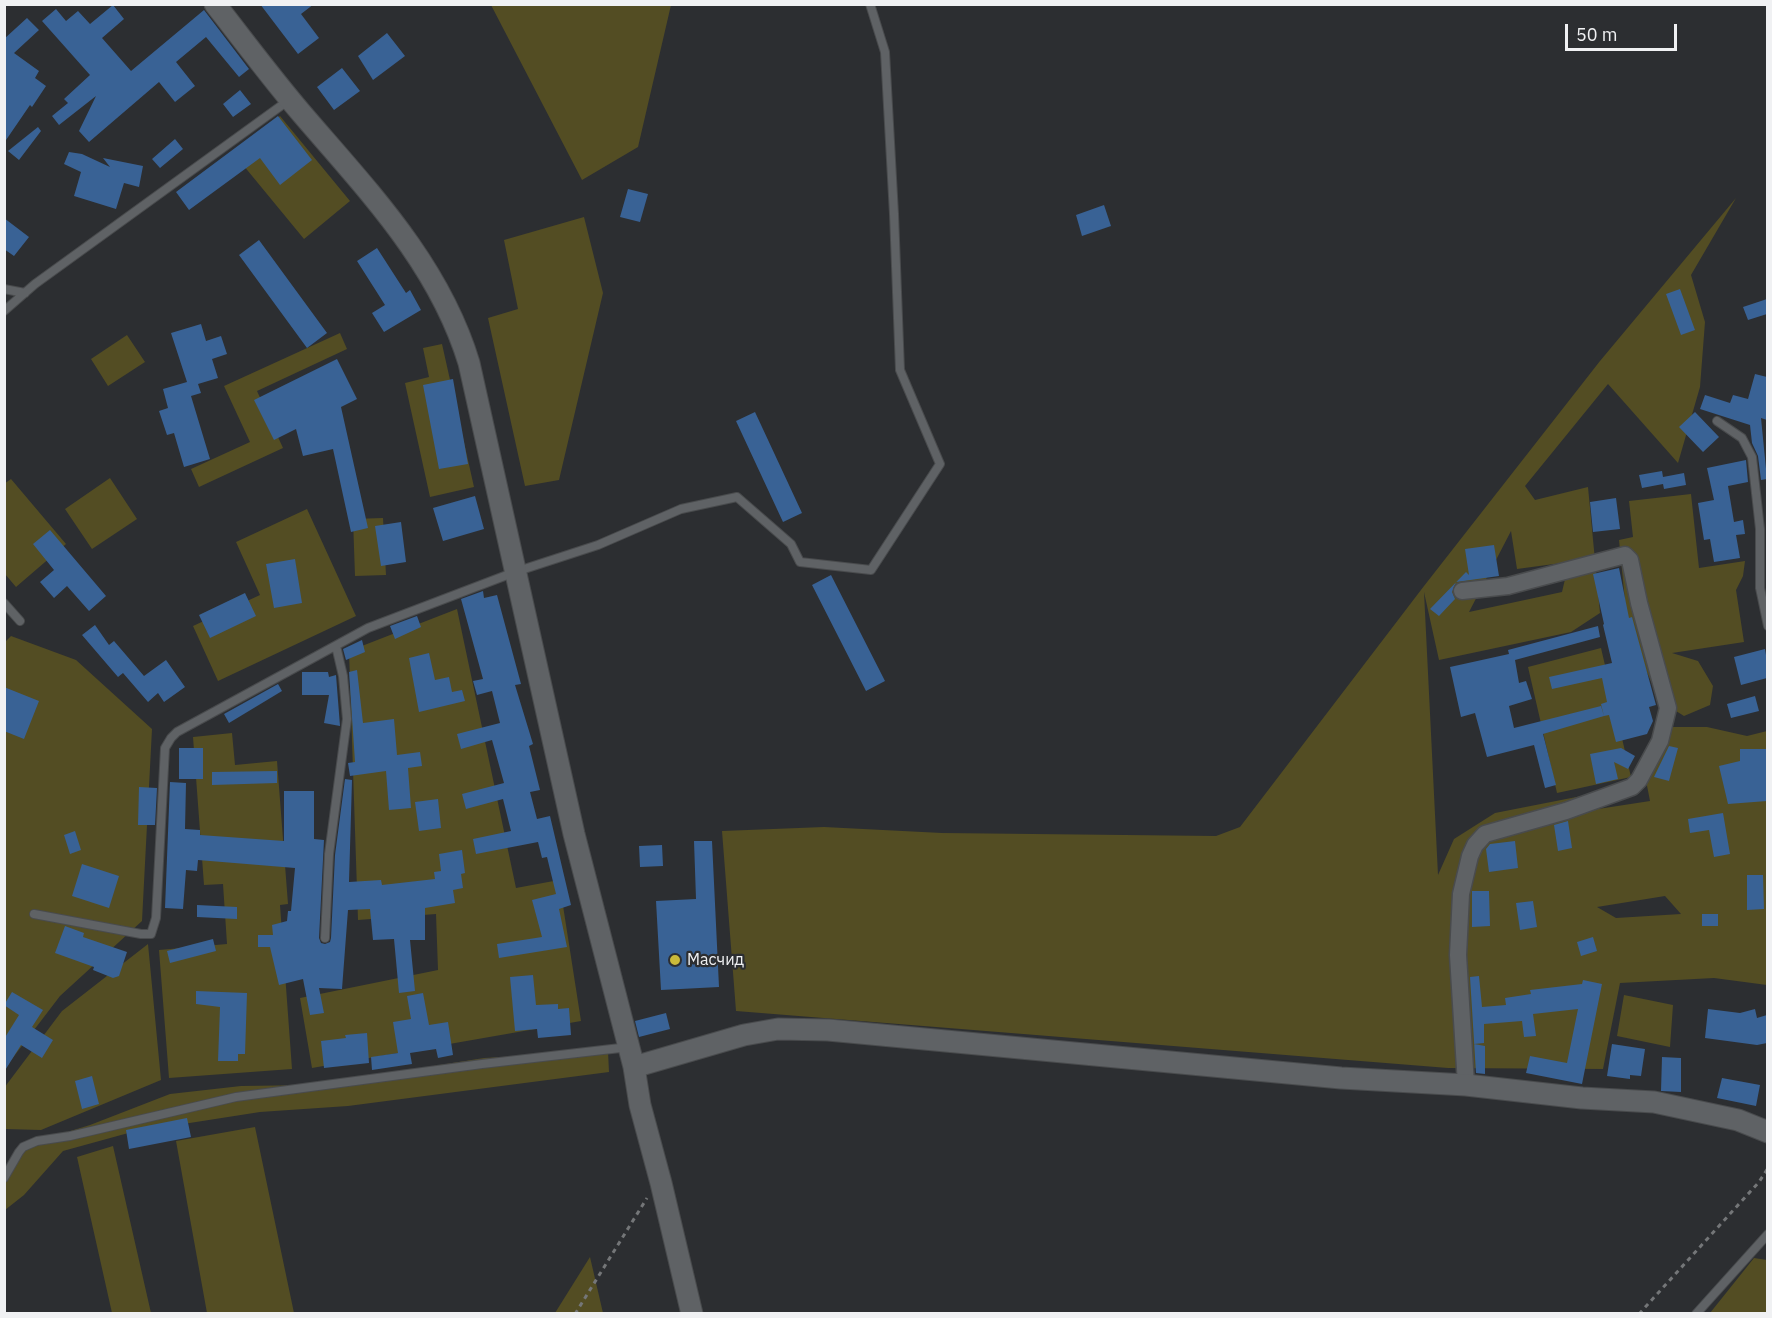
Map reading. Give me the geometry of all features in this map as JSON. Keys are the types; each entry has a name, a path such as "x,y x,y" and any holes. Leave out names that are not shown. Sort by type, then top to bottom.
{"street":[{"path":"215,4 290,100 397,225 449,308 460,332 470,363 574,834 632,1057 640,1104 692,1314"},
{"path":"1462,591 1508,586 1605,559 1627,556 1630,560 1639,603 1668,708 1660,741 1639,780 1632,787 1566,811 1485,834 1475,845 1461,894 1458,955 1466,1085"},
{"path":"632,1057 778,1029 828,1030 1341,1078 1466,1085 1582,1098 1654,1102 1738,1120 1766,1130"}],"lane":[{"path":"34,914 151,934 156,918 167,743 177,732 368,628 515,572 598,545 681,509 737,497 791,544 800,562 872,570 940,464 900,370 885,52 870,4"},
{"path":"4,311 25,293 290,100"},
{"path":"4,289 25,293"},
{"path":"1717,422 1742,438 1752,456 1760,529 1760,588 1767,626"},
{"path":"4,603 20,621"},
{"path":"325,938 329,854 347,719 343,676 336,646"},
{"path":"4,1178 23,1147 37,1141 70,1136 236,1097 482,1064 632,1057"},
{"path":"1696,1314 1767,1234"}],"path":[{"path":"1639,1314 1759,1182 1767,1168"},
{"path":"575,1314 645,1200 661,1183"}],"shaded area":[{"path":"491,5 671,5 638,147 582,180"},
{"path":"280,116 350,201 304,239 234,154"},
{"path":"1736,198 1691,275 1705,322 1700,387 1678,463 1608,384 1525,486 1535,500 1588,487 1600,613 1571,632 1439,660 1424,592 1438,875 1454,839 1495,813 1617,789 1585,811 1650,801 1643,765 1665,727 1707,727 1747,736 1767,731 1767,985 1714,978 1620,983 1603,1069 1448,1068 736,1011 722,831 824,827 942,833 1216,836 1240,827 1600,361","holes":["1511,531 1517,569 1569,562 1562,592 1469,612","1665,896 1681,914 1616,918 1597,907"]},
{"path":"584,217 603,293 559,480 525,486 488,318 518,309 504,240"},
{"path":"340,333 347,349 257,391 283,448 199,487 191,469 250,442 224,386"},
{"path":"127,335 145,362 108,386 91,359"},
{"path":"442,344 474,487 430,497 405,383 429,377 423,348"},
{"path":"110,478 137,519 92,549 65,509"},
{"path":"11,479 66,544 16,587 5,574 4,484"},
{"path":"1691,494 1699,568 1745,561 1743,576 1736,590 1744,642 1672,653 1698,661 1713,686 1710,705 1684,716 1660,701 1628,631 1619,540 1633,537 1629,501"},
{"path":"307,509 356,616 218,681 193,626 260,595 236,542"},
{"path":"383,518 386,575 355,576 353,519"},
{"path":"457,609 516,888 559,880 581,1021 312,1068 300,998 438,970 436,914 358,920 349,651"},
{"path":"11,636 76,660 152,729 142,921 60,996 5,1068 4,643"},
{"path":"1601,648 1631,777 1557,793 1528,667"},
{"path":"232,733 235,765 277,761 288,904 280,905 292,1069 169,1078 159,950 227,944 223,884 204,885 193,737"},
{"path":"148,944 161,1080 41,1130 5,1129 4,1088 62,1011"},
{"path":"1624,995 1673,1005 1670,1047 1617,1036"},
{"path":"608,1051 609,1072 348,1106 260,1112 132,1132 63,1151 24,1195 5,1210 5,1178 28,1144 90,1125 170,1094 241,1086 313,1085 484,1058"},
{"path":"255,1127 294,1313 207,1313 176,1141"},
{"path":"113,1146 151,1313 112,1313 77,1157"},
{"path":"590,1257 603,1313 555,1313"},
{"path":"1754,1258 1767,1260 1767,1313 1710,1313"}],"building":[{"path":"260,4 314,4 301,14 319,38 298,54"},
{"path":"113,5 124,19 102,38 131,71 204,10 249,69 239,77 206,37 176,62 195,86 175,102 159,82 89,142 79,131 96,96 59,125 52,116 68,103 64,99 90,75 42,21 56,9 66,21 78,11 90,24"},
{"path":"27,18 39,30 14,53 39,71 35,78 46,86 4,143 4,39"},
{"path":"387,33 405,56 373,80 358,56"},
{"path":"342,68 360,91 334,110 317,87"},
{"path":"240,90 251,104 233,117 223,104"},
{"path":"278,116 312,160 280,185 260,158 189,210 176,192"},
{"path":"38,127 41,131 19,160 8,151"},
{"path":"175,139 183,149 160,168 152,159"},
{"path":"69,152 82,154 110,167 103,158 143,166 139,187 124,183 116,209 74,196 81,172 64,164"},
{"path":"628,189 648,194 640,222 620,217"},
{"path":"1104,205 1111,226 1082,236 1076,215"},
{"path":"4,218 29,237 14,256 4,249"},
{"path":"259,240 327,333 307,348 239,255"},
{"path":"377,248 406,293 410,290 421,310 384,332 372,313 385,305 357,261"},
{"path":"1680,289 1695,330 1681,335 1666,294"},
{"path":"1767,299 1767,314 1748,320 1743,307"},
{"path":"201,324 206,341 221,336 227,354 212,359 218,378 198,384 201,393 191,396 210,459 184,467 174,433 167,435 159,411 168,408 163,389 187,382 171,333"},
{"path":"337,359 357,399 341,407 368,528 351,532 333,449 303,456 296,429 274,440 254,400"},
{"path":"1755,374 1767,377 1767,420 1761,418 1767,479 1761,480 1750,425 1700,409 1705,395 1730,403 1733,395 1748,399"},
{"path":"453,379 468,464 439,469 423,385"},
{"path":"755,412 802,513 783,522 736,421"},
{"path":"1695,412 1719,437 1703,452 1679,427"},
{"path":"1746,460 1748,482 1728,486 1734,522 1743,520 1745,534 1736,535 1740,558 1714,562 1710,539 1704,540 1698,503 1714,500 1707,468"},
{"path":"1662,471 1663,477 1684,473 1686,485 1664,489 1663,484 1642,488 1639,475"},
{"path":"475,496 484,529 443,541 433,508"},
{"path":"1616,498 1620,529 1593,532 1590,502"},
{"path":"401,522 406,562 381,566 375,526"},
{"path":"50,530 106,596 89,611 67,586 54,598 40,582 54,570 33,544"},
{"path":"1494,545 1499,576 1456,582 1466,572 1469,575 1465,549"},
{"path":"295,559 302,603 274,608 266,564"},
{"path":"1619,568 1629,618 1632,617 1656,705 1649,707 1653,721 1647,734 1616,742 1609,715 1604,716 1601,704 1607,702 1602,678 1552,689 1549,677 1612,663 1593,574"},
{"path":"831,575 885,681 866,691 812,585"},
{"path":"1456,582 1452,592 1455,599 1439,616 1430,609"},
{"path":"483,591 484,598 497,595 521,684 515,685 533,744 529,746 540,790 530,792 537,819 550,816 571,905 559,909 567,947 499,958 497,944 542,937 532,900 556,894 547,857 542,858 538,842 476,854 473,839 511,831 503,799 466,809 462,794 504,783 492,740 461,749 457,734 500,723 492,691 477,695 473,681 483,679 461,599"},
{"path":"245,593 256,616 210,638 199,615"},
{"path":"417,616 421,627 395,639 390,626"},
{"path":"95,625 109,645 114,641 144,676 166,660 185,687 164,702 158,693 148,702 123,673 118,677 82,635"},
{"path":"1598,626 1600,637 1515,660 1519,683 1526,681 1532,699 1509,706 1514,728 1601,706 1604,716 1543,734 1556,785 1545,788 1534,745 1487,757 1475,713 1461,717 1450,667 1509,654 1508,650"},
{"path":"362,640 365,652 346,660 343,649"},
{"path":"1765,649 1767,678 1741,685 1734,657"},
{"path":"429,653 435,680 449,677 452,692 462,690 465,701 419,712 409,658"},
{"path":"357,670 363,723 394,719 397,755 420,752 422,766 408,768 411,808 389,810 386,771 350,776 348,763 355,762 349,672"},
{"path":"302,672 328,672 329,677 336,675 340,726 324,723 329,695 302,695"},
{"path":"278,684 282,691 229,723 224,714"},
{"path":"4,687 39,701 24,739 4,731"},
{"path":"1755,696 1759,711 1731,718 1727,704"},
{"path":"1669,746 1678,748 1669,781 1654,777"},
{"path":"179,748 203,748 203,779 179,779"},
{"path":"1621,748 1635,756 1628,769 1614,762 1618,779 1596,784 1590,754"},
{"path":"1740,749 1767,749 1767,801 1728,804 1719,766 1740,761"},
{"path":"277,771 277,783 212,785 212,772"},
{"path":"345,779 352,780 349,882 381,880 382,885 435,879 434,872 441,871 439,854 462,850 465,873 461,874 463,888 453,890 455,903 425,908 425,940 410,940 415,991 399,993 394,939 373,940 370,909 348,910 342,989 319,988 324,1013 310,1015 303,979 279,985 270,947 258,947 258,935 273,935 272,925 287,921 288,911 291,911 295,868 198,860 197,871 186,870 183,909 165,908 170,782 186,783 185,829 200,830 200,835 284,841 284,791 314,791 314,839 324,840 319,938 321,943 325,944 330,942 331,938 335,855"},
{"path":"139,787 157,788 155,825 138,825"},
{"path":"438,799 441,828 419,831 415,802"},
{"path":"1723,813 1730,854 1714,857 1709,830 1690,833 1688,819"},
{"path":"1568,821 1572,848 1558,851 1554,825"},
{"path":"75,831 81,850 70,854 64,835"},
{"path":"694,841 712,841 719,987 661,990 656,901 696,899"},
{"path":"1515,841 1518,868 1489,872 1486,849 1490,844"},
{"path":"662,845 663,866 640,867 639,846"},
{"path":"82,864 119,876 109,908 72,896"},
{"path":"1747,875 1763,875 1764,909 1747,910"},
{"path":"1472,891 1489,891 1490,926 1472,927"},
{"path":"1533,901 1537,927 1520,930 1516,903"},
{"path":"197,905 237,907 237,919 197,917"},
{"path":"1702,914 1718,914 1718,926 1702,926"},
{"path":"65,926 84,933 83,937 127,952 119,976 113,978 93,970 94,967 55,953"},
{"path":"1593,937 1597,951 1581,956 1577,942"},
{"path":"213,939 216,951 170,963 167,951"},
{"path":"533,975 536,1005 558,1004 558,1009 569,1008 571,1035 538,1038 537,1029 515,1031 510,977"},
{"path":"1479,976 1482,1007 1506,1005 1505,998 1531,994 1530,990 1582,984 1583,980 1602,984 1582,1084 1526,1073 1530,1056 1567,1063 1578,1009 1533,1014 1536,1036 1524,1037 1522,1021 1484,1024 1484,1043 1474,1044 1470,977"},
{"path":"196,991 247,993 245,1054 238,1054 238,1061 218,1061 220,1007 196,1004"},
{"path":"12,992 43,1010 32,1027 53,1040 42,1058 21,1045 4,1072 4,1039 19,1015 4,1005"},
{"path":"423,993 429,1025 448,1022 453,1055 438,1058 436,1049 410,1053 412,1064 372,1070 371,1057 398,1053 393,1022 411,1019 407,996"},
{"path":"1708,1009 1740,1013 1755,1009 1757,1018 1767,1015 1767,1043 1757,1045 1705,1038"},
{"path":"666,1013 670,1029 639,1037 635,1021"},
{"path":"367,1033 369,1063 324,1068 321,1041"},
{"path":"1474,1044 1485,1046 1485,1074 1476,1073"},
{"path":"1612,1044 1645,1049 1641,1076 1630,1075 1630,1079 1607,1076"},
{"path":"1662,1057 1681,1058 1681,1092 1661,1091"},
{"path":"92,1076 99,1104 82,1109 75,1081"},
{"path":"1722,1078 1760,1085 1756,1106 1717,1098"},
{"path":"187,1118 191,1137 129,1149 126,1130"}],"place":[{"name":"Масчид","path":"675,960"}]}
